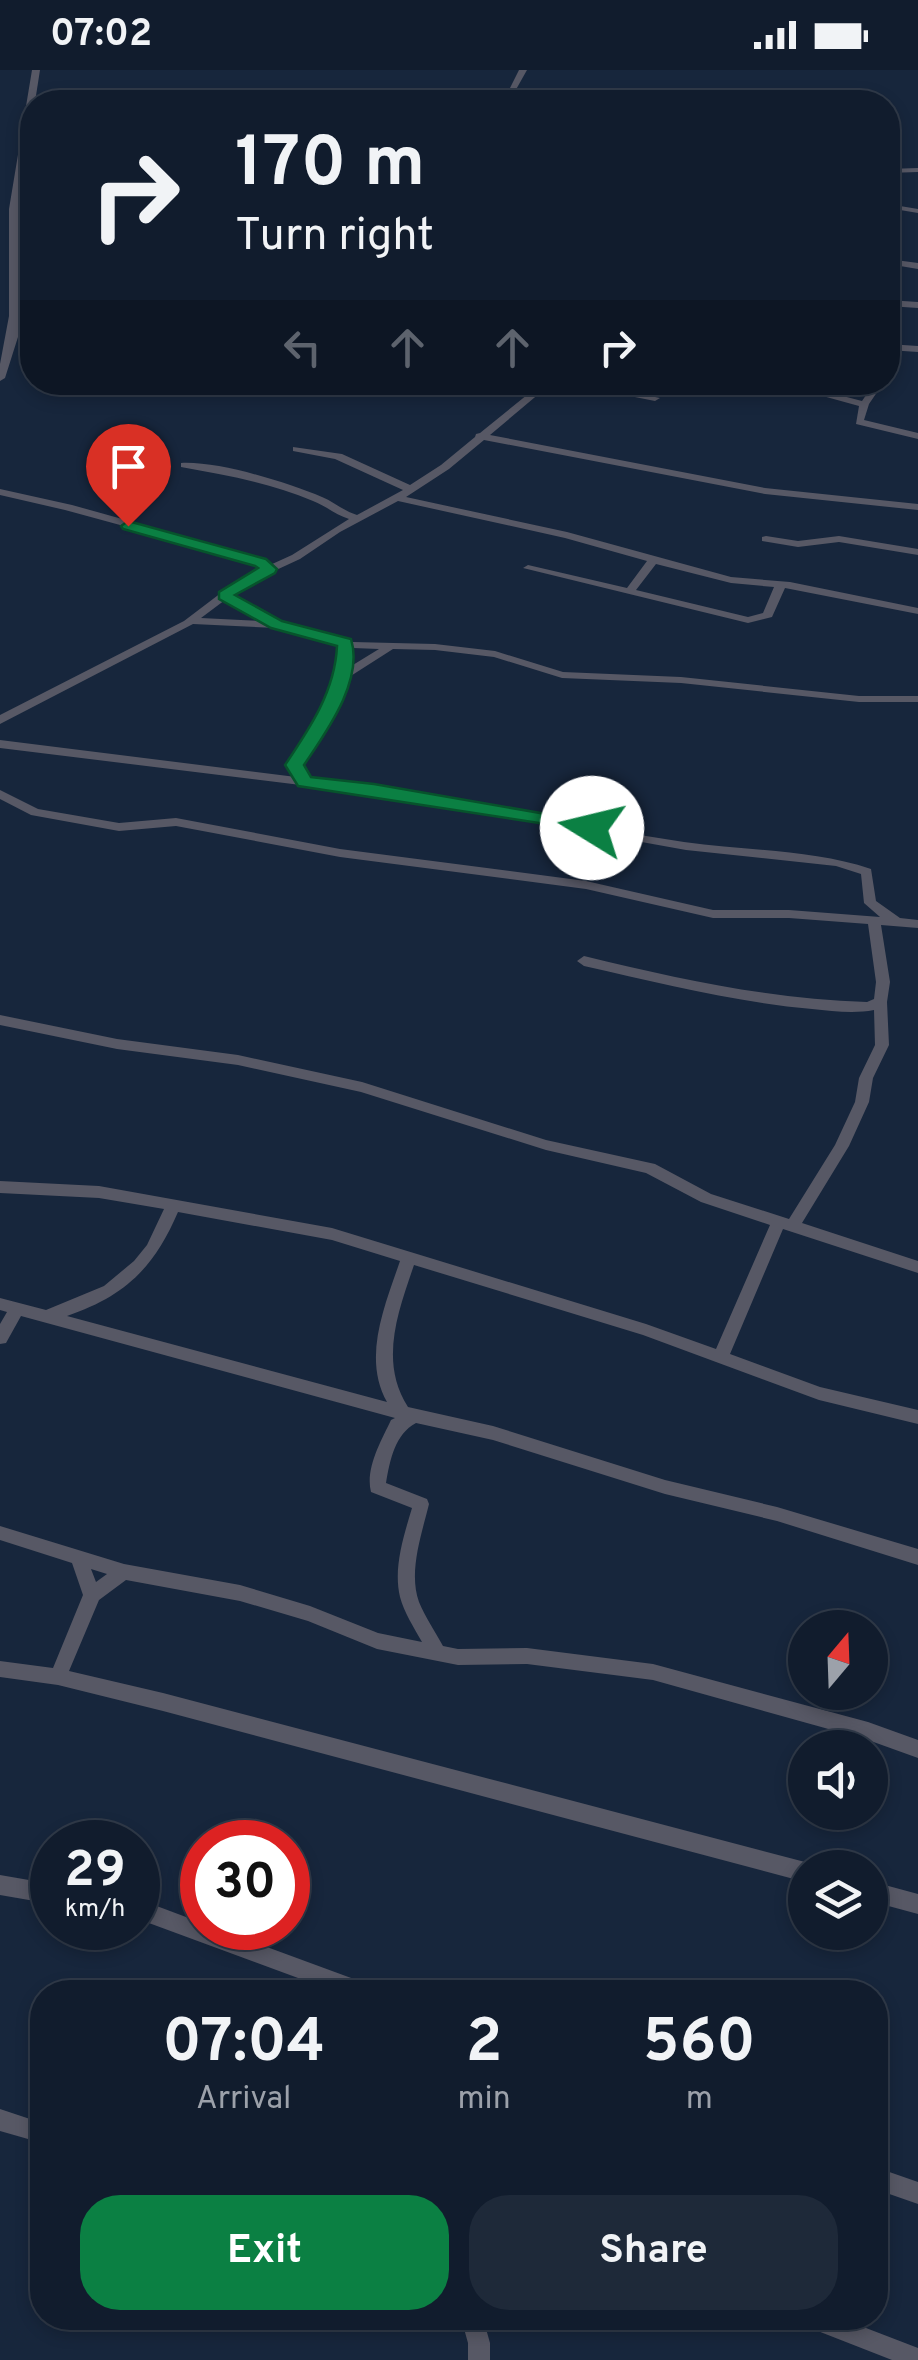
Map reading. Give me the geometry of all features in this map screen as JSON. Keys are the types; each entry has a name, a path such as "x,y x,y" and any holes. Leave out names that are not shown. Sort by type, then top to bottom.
{"street":[{"path":"0,378 8,362 14,318 11,242 20,170"},
{"path":"14,318 20,317"},
{"path":"0,720 190,622 242,582 296,558 345,520 358,518 396,498 445,467 527,395"},
{"path":"638,395 655,398"},
{"path":"828,395 864,404"},
{"path":"871,395 859,422 918,436"},
{"path":"479,436 765,492 918,507"},
{"path":"296,449 338,456 410,489"},
{"path":"185,465 231,472 312,496 345,520"},
{"path":"0,492 98,513 128,526 250,558 269,569"},
{"path":"396,498 567,535 731,580 918,611"},
{"path":"766,538 798,544 839,540 918,552"},
{"path":"630,591 654,560"},
{"path":"528,568 754,620 770,612 780,586"},
{"path":"224,596 276,625"},
{"path":"190,622 276,625 345,643 495,654 553,673 579,676 681,680 836,697 918,698"},
{"path":"304,782 294,765 322,722 341,678 345,643"},
{"path":"341,678 391,646"},
{"path":"0,744 374,790 686,846 850,865 870,876 870,903 898,923"},
{"path":"0,794 35,812 120,827 176,822 340,853 586,885 713,914 918,924"},
{"path":"721,1357 785,1225 853,1124 866,1078 882,1045 877,1009 882,970 874,920"},
{"path":"584,961 726,993 877,1009"},
{"path":"0,1020 117,1044 238,1060 362,1087 546,1145 650,1168 690,1192 918,1267"},
{"path":"0,1187 99,1192 332,1234 721,1357 819,1393 918,1417"},
{"path":"48,1316 105,1296 130,1277 156,1245 173,1207"},
{"path":"401,1415 390,1396 384,1366 386,1332 409,1256"},
{"path":"0,1338 9,1306 401,1415 494,1433 665,1487 777,1514 918,1557"},
{"path":"401,1415 381,1464 377,1487 421,1504 408,1556 409,1602 430,1633 437,1653"},
{"path":"0,1533 124,1572 240,1593 310,1614 377,1642 437,1653 527,1656 653,1672 868,1731 918,1749"},
{"path":"79,1559 92,1595"},
{"path":"58,1678 92,1595 124,1572"},
{"path":"0,1669 58,1678 620,1820 788,1867"},
{"path":"0,1885 30,1890"},
{"path":"888,1896 918,1904"},
{"path":"160,1917 330,1980"},
{"path":"0,2120 30,2129"},
{"path":"888,2183 918,2193"},
{"path":"478,2330 479,2360"},
{"path":"844,2330 918,2359"}],"route":[{"path":"128,526 261,563 269,569 224,596 276,625 345,643 346,658 337,690 316,733 294,765 304,782 356,787 592,828"}]}
